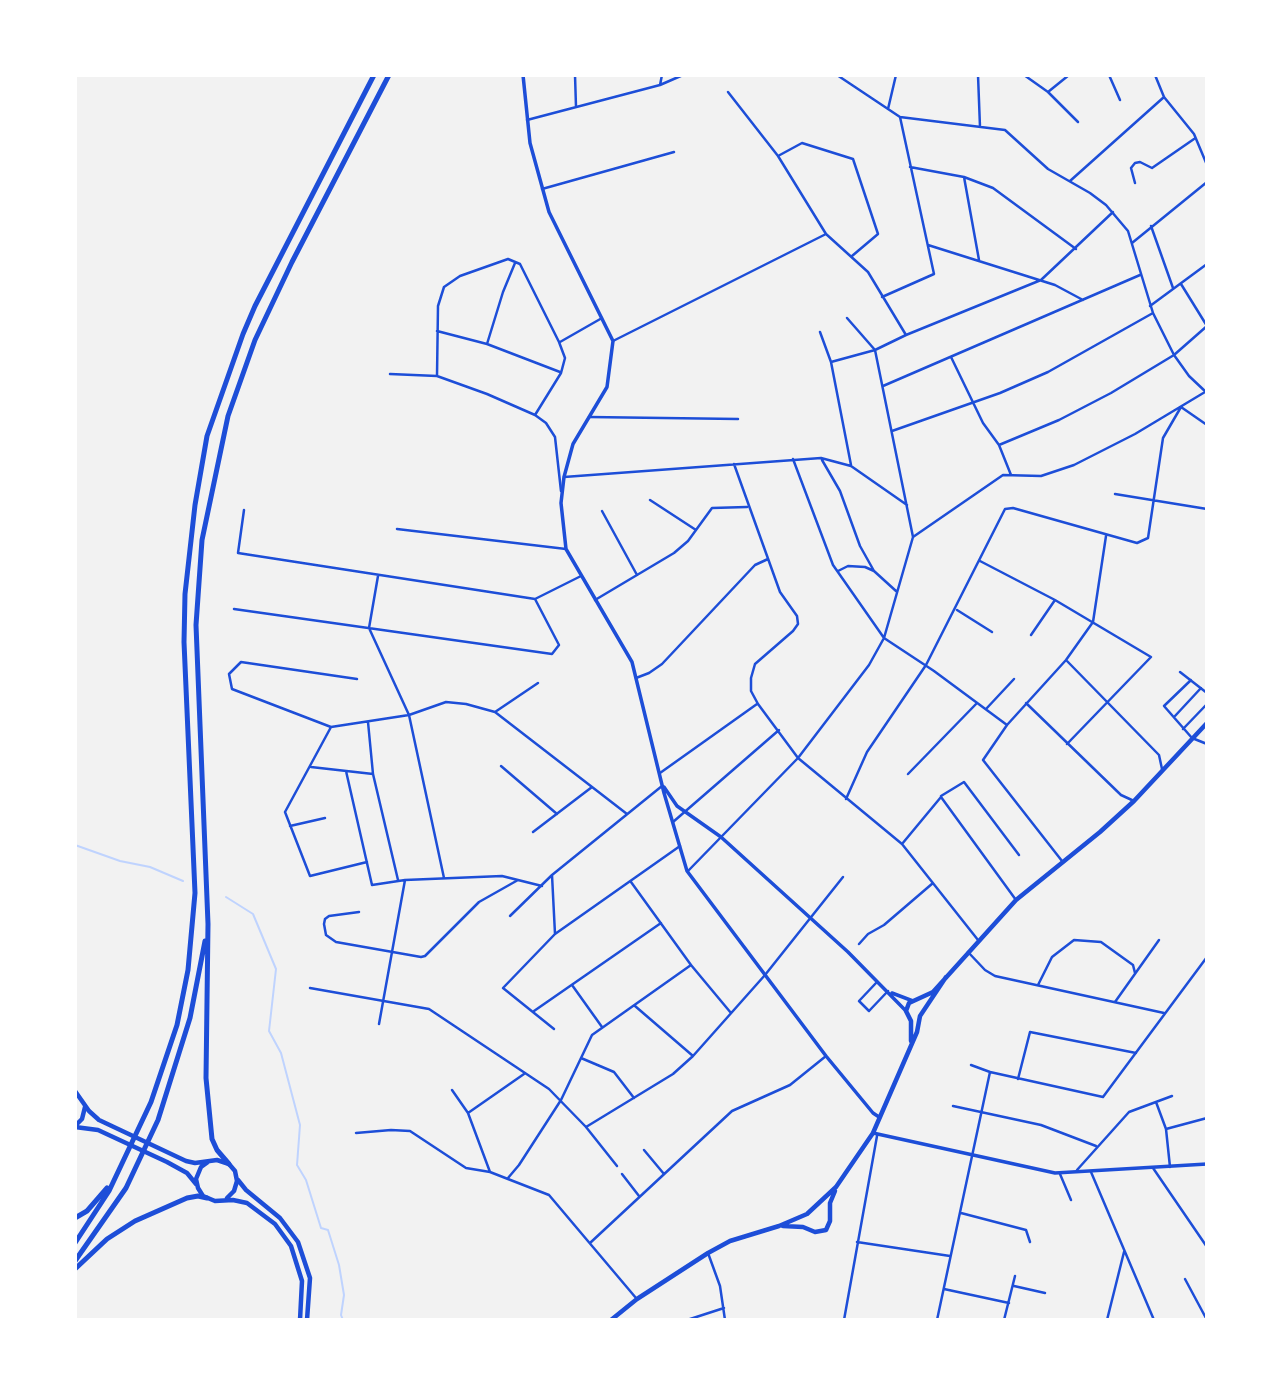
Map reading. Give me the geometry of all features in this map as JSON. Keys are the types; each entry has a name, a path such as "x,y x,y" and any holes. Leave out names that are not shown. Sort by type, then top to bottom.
{"highway":[{"path":"75,1243 91,1221 119,1171 151,1102 177,1025 188,970 195,893 184,594 196,494 207,436 255,306 374,75"},
{"path":"229,1164 212,1139 205,1044 208,924 196,625 202,540 228,416 259,329 389,75"},
{"path":"75,1261 126,1188 158,1120 190,1018 208,924"},
{"path":"75,1218 92,1206 119,1171"},
{"path":"75,1269 100,1245 135,1221 187,1198 207,1198"}],"main road":[{"path":"911,1045 909,1003 933,992 1016,900 1100,832 1207,723"},
{"path":"611,1320 637,1299 708,1253 730,1241 807,1214 836,1188 875,1135 920,1016 946,977"},
{"path":"915,1001 920,1003 923,1010"},
{"path":"908,1013 915,1018 920,1016"},
{"path":"76,1091 94,1116 111,1125 192,1163 221,1161 229,1164 246,1190 280,1218 298,1242 310,1278 307,1320"},
{"path":"75,1126 84,1115 84,1102"},
{"path":"75,1126 107,1134 187,1173 207,1198 215,1201 241,1201 268,1217 286,1238 295,1255 303,1281 300,1320"},
{"path":"198,1188 197,1175 208,1162"},
{"path":"223,1200 231,1195 236,1186 234,1171"},
{"path":"779,1226 803,1227 815,1233 826,1230 830,1203 836,1188"},
{"path":"815,1209 823,1210 828,1215"},
{"path":"807,1214 805,1222 808,1229"}],"street":[{"path":"523,75 531,153 542,190 552,219 613,341 607,387 573,444 561,494"},
{"path":"575,75 576,107"},
{"path":"660,85 662,75"},
{"path":"527,120 660,85 683,75"},
{"path":"837,75 900,117 1005,130 1048,169 1098,198 1124,225 1132,243 1150,306 1174,355 1189,376 1206,392 1118,444 1074,465 1041,476 1012,475 999,478 913,537"},
{"path":"888,109 895,75"},
{"path":"978,75 980,127"},
{"path":"1024,75 1048,92 1078,122"},
{"path":"1048,92 1069,75"},
{"path":"1109,75 1120,100"},
{"path":"1156,75 1164,97 1196,138 1207,165"},
{"path":"728,92 778,156 825,234 868,272 906,335"},
{"path":"1069,181 1164,97"},
{"path":"882,297 934,274 900,117"},
{"path":"1135,183 1132,168 1135,163 1140,162 1152,168 1196,138"},
{"path":"778,156 802,143 853,159 878,234 851,257"},
{"path":"542,190 674,152"},
{"path":"910,167 964,177 993,188 1076,249"},
{"path":"964,177 979,260"},
{"path":"1132,243 1207,182"},
{"path":"831,362 875,350 1041,280 1113,212"},
{"path":"1151,226 1173,288"},
{"path":"613,341 825,234"},
{"path":"927,245 1041,280 1072,292 1083,300"},
{"path":"437,376 438,306 444,287 460,276 508,259 516,262 520,264 565,358 561,373 534,415"},
{"path":"487,344 503,292 516,262"},
{"path":"1150,306 1207,264"},
{"path":"883,386 1140,275"},
{"path":"999,445 1074,412 1174,355 1207,326 1181,283"},
{"path":"892,431 973,403 1048,372 1153,313"},
{"path":"559,342 603,317"},
{"path":"687,871 798,758 870,665 884,638 913,537 875,350 848,318"},
{"path":"438,331 487,344 561,373"},
{"path":"820,332 831,362 851,466"},
{"path":"951,356 983,423 999,445 1012,475"},
{"path":"390,374 437,376 534,415 551,427 555,437 566,549 630,657 687,871 826,1056 873,1113 880,1117"},
{"path":"1181,407 1207,425"},
{"path":"846,799 867,752 926,665 1002,513 1008,508 1137,543 1148,538 1163,438 1181,407"},
{"path":"589,417 738,419"},
{"path":"565,477 821,458 851,466 907,505"},
{"path":"821,458 840,491 860,546 874,570 896,591"},
{"path":"793,459 833,565 884,638 926,665 1007,725"},
{"path":"734,464 780,592 797,616 799,624 755,664 751,691 798,758 902,844 978,940"},
{"path":"1115,494 1207,509"},
{"path":"650,500 696,530"},
{"path":"595,600 674,553 712,508 748,507"},
{"path":"244,510 239,553 536,599 581,576"},
{"path":"601,511 637,575"},
{"path":"397,529 566,549"},
{"path":"1063,862 983,760 1007,725 1066,660 1093,622 1106,536"},
{"path":"636,678 662,664 755,565 768,559"},
{"path":"980,561 1055,600 1151,657 1068,744"},
{"path":"838,571 855,565 874,570"},
{"path":"379,575 369,628 409,715 444,878"},
{"path":"234,609 552,654 559,645 536,599"},
{"path":"1031,635 1055,600"},
{"path":"955,609 992,632"},
{"path":"1066,660 1160,755 1162,769"},
{"path":"357,679 241,662 229,674 232,689 331,727 409,715 446,702 495,712 627,814"},
{"path":"1180,672 1207,693"},
{"path":"986,709 1014,679"},
{"path":"1191,680 1164,706 1192,738 1207,744"},
{"path":"495,712 538,683"},
{"path":"1174,718 1201,688"},
{"path":"908,774 977,702"},
{"path":"1026,703 1121,795 1134,800"},
{"path":"660,773 758,704"},
{"path":"1183,729 1207,704"},
{"path":"368,722 373,774 398,881"},
{"path":"331,727 285,812 310,876 367,862"},
{"path":"673,822 779,730"},
{"path":"501,766 557,814"},
{"path":"311,767 373,774"},
{"path":"346,771 372,885 405,880 502,876 542,886"},
{"path":"902,844 941,797 964,782 1019,855"},
{"path":"663,785 670,798 685,812 721,837 878,981 908,1013"},
{"path":"510,916 552,875 663,785"},
{"path":"533,832 592,787"},
{"path":"941,797 1016,900"},
{"path":"290,826 325,818"},
{"path":"554,1029 534,1010 503,988 555,934 680,846"},
{"path":"552,875 555,934"},
{"path":"586,1127 673,1074 693,1056 765,975 843,877"},
{"path":"379,1024 405,880"},
{"path":"359,912 329,916 324,924 326,935 336,942 392,953 425,956 479,902 518,880"},
{"path":"631,882 691,965 731,1013"},
{"path":"859,944 933,883"},
{"path":"534,1010 661,923"},
{"path":"1038,985 1052,957 1074,940 1103,943 1133,965 1135,973"},
{"path":"1115,1002 1158,940"},
{"path":"968,952 985,971 995,976 1164,1013"},
{"path":"971,1065 1018,1079 1103,1097 1207,957"},
{"path":"508,1178 519,1166 561,1100 592,1035 691,965"},
{"path":"878,981 859,1001 869,1011 888,991"},
{"path":"572,985 603,1029"},
{"path":"310,988 429,1009 561,1100 617,1166"},
{"path":"888,991 915,1001"},
{"path":"635,1006 693,1056"},
{"path":"1018,1079 1030,1032 1136,1053"},
{"path":"590,1243 732,1111 790,1085 826,1056"},
{"path":"581,1058 614,1072 634,1098"},
{"path":"937,1320 990,1072"},
{"path":"468,1113 524,1074"},
{"path":"452,1090 468,1113 490,1172"},
{"path":"1075,1173 1129,1112 1172,1096"},
{"path":"1156,1102 1166,1129 1170,1167"},
{"path":"953,1106 1041,1125 1097,1146"},
{"path":"1166,1129 1207,1118"},
{"path":"356,1133 410,1131 466,1168 490,1172 549,1195 637,1299"},
{"path":"844,1320 875,1135 1060,1173 1206,1165"},
{"path":"644,1150 664,1174"},
{"path":"1153,1168 1207,1247"},
{"path":"1090,1171 1154,1320"},
{"path":"1060,1173 1071,1200"},
{"path":"622,1174 639,1197"},
{"path":"961,1213 1026,1230 1030,1242"},
{"path":"858,1242 950,1256"},
{"path":"1107,1320 1124,1251"},
{"path":"708,1253 720,1286 725,1320"},
{"path":"1004,1320 1016,1276"},
{"path":"1185,1279 1207,1320"},
{"path":"1013,1286 1045,1293"},
{"path":"944,1289 1009,1303"},
{"path":"687,1320 724,1308"}],"waterway":[{"path":"75,845 120,861 150,867 183,881"},
{"path":"226,897 253,914 276,969 269,1031 281,1053 300,1125 297,1165 306,1180 321,1228 328,1230 339,1265 344,1295 341,1315 343,1320"}]}
